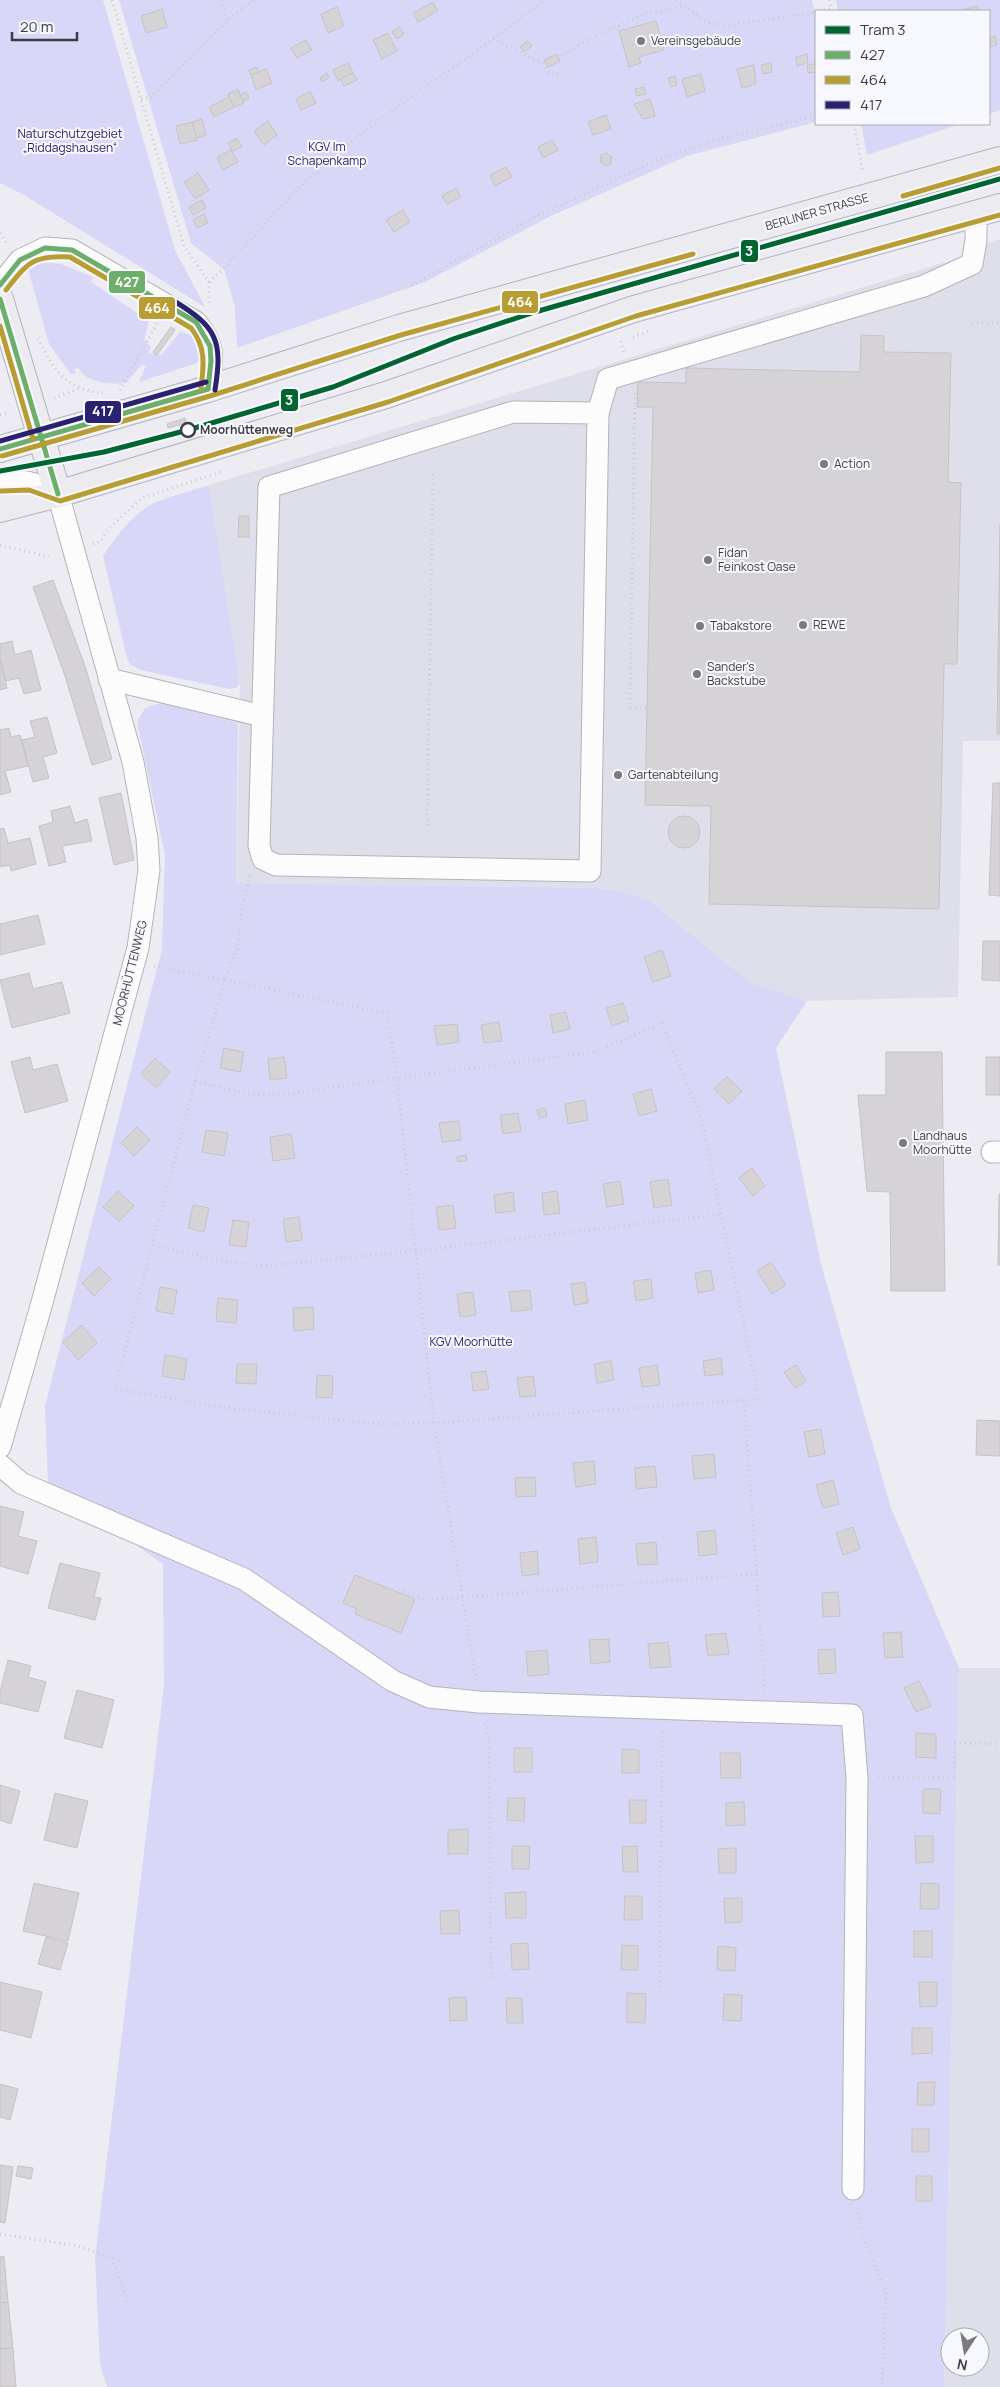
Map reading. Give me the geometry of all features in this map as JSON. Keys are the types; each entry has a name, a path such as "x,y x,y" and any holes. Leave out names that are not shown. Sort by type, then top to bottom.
{"main road":[{"name":"BERLINER STRASSE","path":"0,449 208,390 399,328 1000,160"},
{"path":"0,510 386,395 634,309 988,210"},
{"path":"0,300 58,494"}],"street":[{"path":"598,414 513,412 269,487 259,846 263,859 276,865 590,871 598,414 608,380 924,286 972,264 976,240 988,210"},
{"path":"0,285 20,260 45,248 72,250 196,322 209,336 212,361 208,390"},
{"path":"0,484 27,480 58,494"},
{"name":"MOORHÜTTENWEG","path":"0,1447 40,1310 134,962 144,914 149,870 147,838 133,762 58,494"},
{"path":"109,679 262,716"},
{"path":"0,1465 21,1483 244,1579 393,1681 430,1696 479,1702 852,1715 857,1778 853,2189"}],"path":[{"path":"112,0 184,246 209,282 209,336"},
{"path":"221,0 228,21"},
{"path":"141,99 151,97 228,21 254,0"},
{"path":"209,282 318,169 380,118 493,39 544,0"},
{"path":"676,0 707,22 725,26 815,12"},
{"path":"829,0 831,10"},
{"path":"561,56 590,38 644,14 684,6"},
{"path":"493,39 543,64 548,72 565,76"},
{"path":"407,288 541,214 665,157 721,139 815,116"},
{"path":"854,125 863,173"},
{"path":"117,394 161,316"},
{"path":"972,322 1000,323"},
{"path":"612,343 659,329"},
{"path":"35,331 48,358 67,382 79,389 108,394"},
{"path":"621,341 635,394 630,708 647,708"},
{"path":"427,825 434,470"},
{"path":"0,545 46,556 74,552 101,541 108,528 142,498 226,471"},
{"path":"195,1082 249,1094 287,1094 594,1052 662,1023 702,1121 759,1399 434,1423 376,1424 228,1408 115,1389 195,1082 225,980 237,950 248,877 263,859"},
{"path":"134,962 387,1014 397,1078 434,1423 479,1702 489,1735 491,1982"},
{"path":"153,1245 214,1259 261,1266 416,1252 721,1214"},
{"path":"744,1400 767,1712"},
{"path":"404,1591 426,1600 757,1574"},
{"path":"660,1987 663,1709"},
{"path":"857,1778 954,1776 954,1743 1000,1744"},
{"path":"853,2189 863,2236 886,2292 882,2387"},
{"path":"0,2234 79,2246 112,2258 129,2304"}],"shaded area":[{"path":"1000,239 1000,741 963,741 958,997 807,1001 751,983 650,901 624,892 597,888 236,883 240,683 209,485 956,259 984,261 984,244"},
{"path":"959,1668 1000,1668 1000,2387 944,2387 944,2377 990,2377 990,2327 945,2327"}],"green space":[{"name":"Naturschutzgebiet „Riddagshausen“","path":"0,0 103,0 175,250 205,307 24,195 0,183"},
{"name":"KGV Im Schapenkamp","path":"119,0 812,0 815,14 815,122 687,156 553,215 425,282 237,348 235,307 224,269 191,243"},
{"path":"836,0 1000,0 1000,110 990,114 990,10 838,10"},
{"path":"861,125 957,125 867,155"},
{"path":"41,262 61,264 93,277 91,282 149,321 144,340 151,347 148,353 162,355 180,332 200,337 203,361 139,382 146,366 142,364 126,383 113,384 92,380 86,377 78,367 74,369 76,373 71,374 49,344 28,269"},
{"path":"209,485 240,683 236,688 229,689 141,670 131,665 127,658 103,556 125,526 146,507 161,500"},
{"name":"KGV Moorhütte","path":"161,703 238,723 236,883 597,888 624,892 650,901 751,983 807,1001 776,1048 821,1264 891,1508 959,1668 945,2327 940,2327 940,2377 944,2377 944,2387 107,2387 100,2364 95,2258 164,1686 163,1564 48,1483 45,1406 162,949 165,855 137,722 145,708"}],"building":[{"path":"433,2 438,11 418,22 413,13"},
{"path":"977,6 979,10 963,10"},
{"path":"337,7 344,26 328,33 321,14"},
{"path":"162,9 167,27 146,33 141,16"},
{"name":"Vereinsgebäude","path":"656,21 664,50 639,57 641,63 629,67 619,31"},
{"path":"399,27 404,34 397,39 392,32"},
{"path":"388,33 397,51 382,59 373,40"},
{"path":"995,36 997,45 990,47 990,37"},
{"path":"306,40 312,50 297,58 291,48"},
{"path":"528,41 532,46 524,52 520,47"},
{"path":"557,54 560,61 548,67 544,60"},
{"path":"807,54 808,63 797,66 796,57"},
{"path":"348,63 353,73 338,81 333,70"},
{"path":"771,63 772,72 763,74 761,65"},
{"path":"815,64 815,72 808,73 807,65"},
{"path":"754,65 756,84 742,88 737,69"},
{"path":"256,67 259,72 251,75 249,70"},
{"path":"266,69 272,83 256,90 251,75"},
{"path":"327,73 329,78 322,82 320,78"},
{"path":"353,73 357,80 344,86 340,79"},
{"path":"701,74 705,91 687,97 682,79"},
{"path":"675,76 677,85 671,87 668,78"},
{"path":"644,87 646,94 637,96 635,89"},
{"path":"238,89 244,103 234,107 228,94"},
{"path":"310,91 316,103 301,110 296,99"},
{"path":"246,92 249,98 243,101 240,95"},
{"path":"229,97 234,107 214,117 209,107"},
{"path":"650,99 655,116 643,119 634,104"},
{"path":"606,115 611,129 593,135 588,122"},
{"path":"202,119 206,135 196,138 192,122"},
{"path":"268,121 277,135 264,145 254,131"},
{"path":"192,122 197,140 180,144 176,126"},
{"path":"237,138 242,147 232,151 228,143"},
{"path":"552,140 558,150 543,158 538,147"},
{"path":"231,150 238,162 223,170 217,157"},
{"path":"606,153 612,157 611,164 606,166 600,162 601,155"},
{"path":"506,167 512,177 495,186 490,175"},
{"path":"198,173 209,190 195,199 184,182"},
{"path":"456,188 461,197 447,204 442,196"},
{"path":"202,200 206,208 193,215 189,207"},
{"path":"403,210 410,222 394,232 386,220"},
{"path":"204,214 208,223 197,228 193,220"},
{"path":"171,327 175,330 157,355 153,352"},
{"name":"REWE","path":"861,335 884,336 884,352 951,353 948,482 961,483 957,664 944,664 939,909 709,904 711,806 645,805 653,407 637,407 638,382 686,383 686,368 860,372"},
{"path":"185,418 186,423 168,428 167,424"},
{"path":"239,516 249,516 249,537 238,537"},
{"path":"1000,525 1000,663 998,663"},
{"path":"53,580 86,669 112,759 92,765 65,676 33,587"},
{"path":"12,641 15,655 31,650 41,690 24,694 19,678 6,681 0,658 0,644"},
{"path":"0,660 7,688 0,690"},
{"path":"998,663 1000,663 1000,734 997,734"},
{"path":"47,717 57,753 43,757 49,778 33,782 22,740 35,737 30,721"},
{"path":"9,728 11,737 20,735 28,766 5,771 11,792 0,795 0,730"},
{"path":"993,783 1000,783 1000,896 989,895"},
{"path":"121,793 134,860 114,865 99,798"},
{"path":"70,806 75,823 87,819 92,841 62,846 66,862 49,866 39,826 53,822 51,811"},
{"path":"684,816 690,817 695,821 699,826 699,838 695,843 690,847 684,848 678,847 673,843 669,838 668,832 669,826 673,821 678,817"},
{"path":"4,828 8,843 30,838 36,864 11,871 10,865 0,867 0,829"},
{"path":"38,915 45,944 0,955 0,924"},
{"path":"983,941 1000,941 1000,981 982,980"},
{"path":"662,950 671,976 653,982 644,957"},
{"path":"29,973 33,989 62,982 70,1013 12,1028 0,980"},
{"path":"623,1003 629,1020 612,1026 606,1008"},
{"path":"566,1012 570,1029 553,1033 550,1015"},
{"path":"499,1022 502,1041 484,1043 481,1025"},
{"path":"457,1024 459,1042 437,1045 434,1026"},
{"path":"224,1048 244,1052 240,1072 220,1068"},
{"name":"Landhaus Moorhütte","path":"886,1052 942,1052 945,1291 891,1291 890,1192 867,1191 858,1095 886,1095"},
{"path":"30,1057 33,1070 57,1064 68,1101 25,1113 11,1062"},
{"path":"284,1057 287,1078 270,1080 268,1059"},
{"path":"986,1057 1000,1057 1000,1095 986,1095"},
{"path":"155,1058 170,1072 156,1088 141,1074"},
{"path":"727,1077 742,1091 729,1104 714,1089"},
{"path":"651,1089 657,1111 639,1116 633,1094"},
{"path":"585,1100 588,1120 568,1124 565,1104"},
{"path":"545,1108 547,1116 539,1118 537,1110"},
{"path":"518,1113 521,1131 503,1134 500,1115"},
{"path":"459,1121 461,1140 442,1142 439,1123"},
{"path":"137,1127 150,1140 134,1156 121,1143"},
{"path":"206,1130 228,1133 224,1156 202,1152"},
{"path":"291,1134 295,1158 273,1161 270,1137"},
{"path":"466,1155 467,1160 458,1162 457,1157"},
{"path":"752,1168 765,1186 753,1196 739,1178"},
{"path":"668,1179 672,1205 654,1208 650,1182"},
{"path":"620,1181 624,1204 607,1207 603,1184"},
{"path":"118,1191 134,1206 119,1221 103,1207"},
{"path":"557,1191 560,1213 544,1215 542,1193"},
{"path":"513,1192 515,1211 496,1213 494,1195"},
{"path":"999,1194 1000,1265 998,1265"},
{"path":"193,1205 209,1208 204,1232 188,1228"},
{"path":"453,1205 456,1228 439,1230 436,1207"},
{"path":"299,1217 302,1240 286,1242 283,1219"},
{"path":"233,1220 249,1222 246,1247 229,1245"},
{"path":"771,1262 786,1285 772,1294 757,1271"},
{"path":"99,1267 111,1279 94,1296 82,1283"},
{"path":"711,1270 714,1290 698,1293 695,1273"},
{"path":"651,1279 653,1298 636,1301 633,1281"},
{"path":"585,1282 588,1303 574,1305 571,1284"},
{"path":"160,1287 177,1290 173,1314 156,1311"},
{"path":"530,1290 532,1309 512,1312 509,1292"},
{"path":"473,1292 476,1315 460,1317 457,1294"},
{"path":"218,1298 238,1300 236,1323 216,1321"},
{"path":"313,1307 314,1329 294,1331 293,1308"},
{"path":"82,1325 97,1343 78,1360 63,1342"},
{"path":"165,1355 187,1359 184,1380 162,1376"},
{"path":"721,1358 723,1374 705,1376 703,1361"},
{"path":"611,1361 614,1380 597,1383 594,1364"},
{"path":"237,1364 257,1364 256,1384 236,1383"},
{"path":"657,1365 660,1385 642,1387 639,1368"},
{"path":"796,1365 806,1381 795,1388 784,1372"},
{"path":"486,1371 489,1389 473,1391 471,1373"},
{"path":"317,1375 333,1376 332,1398 316,1397"},
{"path":"533,1376 536,1396 520,1397 517,1378"},
{"path":"977,1420 1000,1421 1000,1456 976,1455"},
{"path":"821,1429 825,1454 809,1457 804,1432"},
{"path":"714,1454 716,1477 694,1479 692,1456"},
{"path":"594,1461 596,1484 576,1487 573,1463"},
{"path":"655,1466 657,1487 636,1489 635,1468"},
{"path":"535,1477 536,1496 516,1497 515,1478"},
{"path":"833,1480 839,1504 823,1508 816,1485"},
{"path":"0,1506 24,1512 18,1536 37,1541 28,1574 0,1566"},
{"path":"853,1527 860,1549 843,1555 836,1533"},
{"path":"715,1530 717,1554 699,1556 697,1532"},
{"path":"596,1537 598,1562 580,1564 578,1539"},
{"path":"656,1542 658,1564 638,1565 636,1544"},
{"path":"537,1551 539,1574 522,1576 520,1553"},
{"path":"60,1563 100,1573 94,1597 101,1598 95,1620 48,1608"},
{"path":"355,1575 415,1599 401,1633 355,1614 357,1609 343,1603"},
{"path":"838,1592 840,1616 823,1617 822,1593"},
{"path":"901,1632 903,1657 885,1658 883,1633"},
{"path":"726,1633 729,1654 708,1656 705,1635"},
{"path":"609,1639 610,1662 591,1664 589,1640"},
{"path":"668,1642 671,1667 650,1668 648,1644"},
{"path":"835,1649 836,1673 819,1674 818,1650"},
{"path":"547,1650 549,1674 528,1676 526,1652"},
{"path":"8,1660 31,1666 28,1677 46,1682 38,1712 0,1703 0,1692"},
{"path":"919,1681 931,1706 916,1712 904,1688"},
{"path":"77,1690 114,1700 102,1748 64,1738"},
{"path":"916,1733 936,1734 936,1758 916,1757"},
{"path":"514,1748 532,1748 532,1772 514,1772"},
{"path":"622,1749 639,1750 639,1773 622,1773"},
{"path":"720,1753 740,1753 741,1778 721,1778"},
{"path":"0,1785 20,1791 11,1824 0,1820"},
{"path":"923,1789 941,1789 940,1814 923,1813"},
{"path":"55,1793 88,1801 77,1848 44,1840"},
{"path":"508,1798 525,1798 524,1821 507,1820"},
{"path":"629,1800 646,1800 646,1823 630,1823"},
{"path":"744,1802 745,1825 726,1826 726,1803"},
{"path":"468,1829 468,1854 448,1854 448,1830"},
{"path":"915,1836 933,1836 933,1862 916,1863"},
{"path":"512,1846 530,1846 529,1869 512,1869"},
{"path":"637,1846 638,1872 623,1872 622,1847"},
{"path":"736,1848 736,1873 719,1873 718,1849"},
{"path":"34,1883 79,1893 68,1941 23,1931"},
{"path":"921,1883 939,1884 939,1909 920,1909"},
{"path":"526,1892 526,1918 506,1918 505,1893"},
{"path":"625,1896 642,1896 642,1920 624,1920"},
{"path":"724,1898 742,1898 742,1922 725,1923"},
{"path":"459,1910 460,1934 441,1934 440,1911"},
{"path":"914,1931 932,1931 932,1957 914,1957"},
{"path":"46,1937 68,1943 60,1970 38,1964"},
{"path":"528,1943 529,1969 512,1970 511,1944"},
{"path":"622,1945 638,1946 638,1970 621,1970"},
{"path":"718,1946 736,1948 735,1971 717,1970"},
{"path":"0,1982 42,1992 31,2038 0,2030"},
{"path":"919,1982 937,1982 937,2006 920,2007"},
{"path":"627,1993 646,1994 645,2023 627,2022"},
{"path":"724,1994 742,1995 741,2021 723,2020"},
{"path":"466,1997 467,2020 450,2021 449,1998"},
{"path":"506,1998 522,1998 523,2023 507,2023"},
{"path":"912,2028 932,2028 932,2053 912,2054"},
{"path":"918,2082 935,2082 934,2105 917,2105"},
{"path":"0,2084 18,2089 10,2120 0,2117"},
{"path":"912,2129 929,2129 929,2152 912,2152"},
{"path":"0,2165 13,2167 5,2223 0,2222"},
{"path":"18,2166 33,2168 31,2179 16,2176"},
{"path":"916,2176 932,2176 932,2201 916,2201"},
{"path":"4,2256 8,2302 0,2303 0,2257"},
{"path":"8,2302 13,2348 0,2349 0,2303"},
{"path":"13,2348 16,2387 0,2387 0,2349"}],"tram line":[{"name":"3","path":"0,471 104,452 188,430 333,387 453,339 535,312 1000,179"}],"transit line":[{"name":"464","path":"903,196 1000,168"},
{"name":"464","path":"1,491 29,490 60,501 388,402 636,316 1000,215"},
{"name":"427","path":"0,285 20,260 45,248 72,250 196,322 210,346 211,361 208,389"},
{"name":"464","path":"2,456 210,396 401,335 693,254"},
{"name":"464","path":"6,290 32,262 47,257 70,257 191,328 202,349 203,371 201,388"},
{"name":"427","path":"0,299 58,494"},
{"name":"417","path":"174,301 200,319 214,337 218,359 215,390"},
{"name":"464","path":"0,326 33,439"},
{"name":"417","path":"0,441 206,382"},
{"name":"427","path":"0,449 208,389"}],"place":[{"name":"Vereinsgebäude","path":"641,41"},
{"name":"Moorhüttenweg","path":"188,430"},
{"name":"Action","path":"824,464"},
{"name":"Fidan Feinkost Oase","path":"708,560"},
{"name":"REWE","path":"803,625"},
{"name":"Tabakstore","path":"700,626"},
{"name":"Sander's Backstube","path":"697,674"},
{"name":"Gartenabteilung","path":"618,775"},
{"name":"Landhaus Moorhütte","path":"903,1143"}]}
